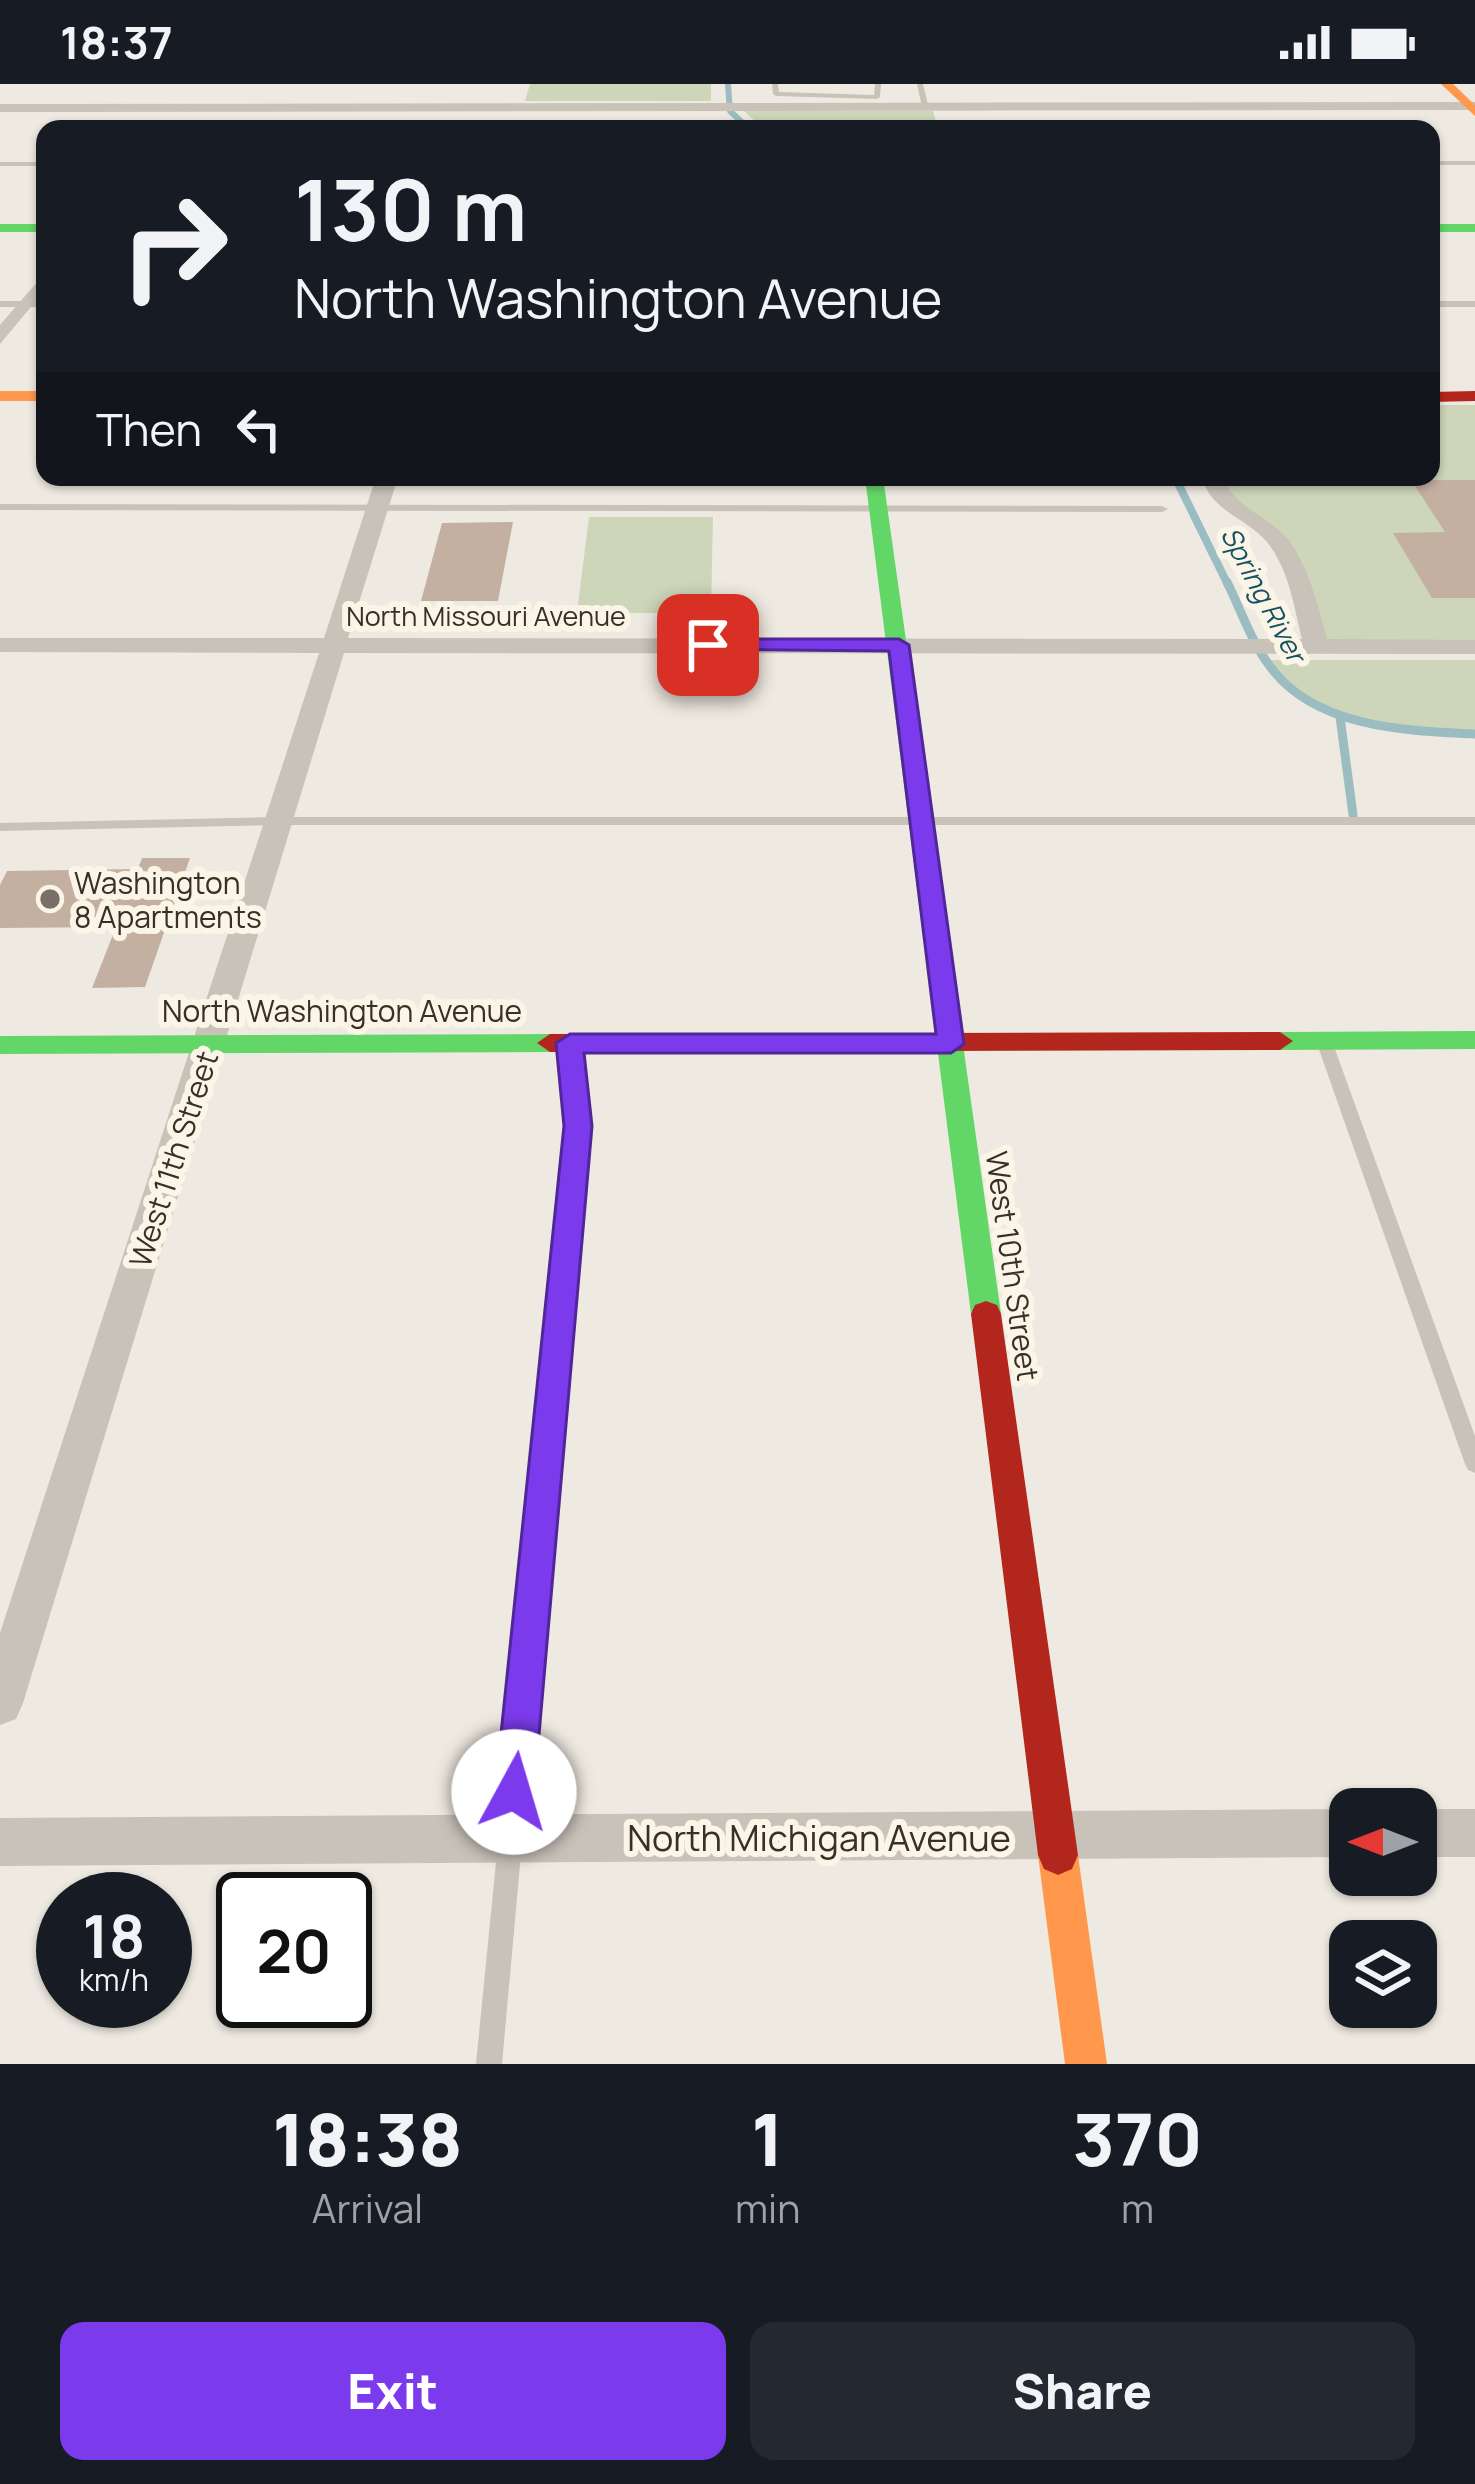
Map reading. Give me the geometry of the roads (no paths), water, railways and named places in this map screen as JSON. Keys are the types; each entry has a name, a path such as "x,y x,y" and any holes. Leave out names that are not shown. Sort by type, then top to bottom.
{"street":[{"path":"166,120 194,84"},
{"path":"499,120 512,84"},
{"path":"1136,84 1158,120"},
{"path":"1447,84 1473,108"},
{"path":"0,108 1473,108"},
{"path":"0,228 36,228"},
{"path":"1440,228 1475,228"},
{"path":"0,338 35,304"},
{"path":"0,396 36,396"},
{"path":"1440,397 1475,396"},
{"name":"West 10th Street","path":"875,486 1086,2064"},
{"path":"1217,486 1221,496 1258,521 1285,551 1317,648"},
{"name":"West 11th Street","path":"0,1703 382,493"},
{"name":"North Missouri Avenue","path":"0,645 1475,647"},
{"name":"North Washington Avenue","path":"0,1045 1475,1040"},
{"path":"1437,1833 1475,1832"},
{"name":"North Michigan Avenue","path":"0,1842 1329,1833"}],"lane":[{"path":"775,84 776,94 792,98 878,98 878,84"},
{"path":"920,84 926,107"},
{"path":"1440,163 1475,163"},
{"path":"0,164 36,164"},
{"path":"0,304 35,304"},
{"path":"1440,304 1475,304"},
{"path":"0,507 382,493 879,509 1162,509"},
{"path":"0,827 280,821 1475,821"},
{"path":"1324,1041 1475,1464"},
{"path":"489,2064 578,1126 570,1043"}],"waterway":[{"name":"Spring River","path":"728,84 730,111 740,120"},
{"name":"Spring River","path":"1179,486 1228,585"},
{"name":"Spring River","path":"1227,582 1269,665 1310,702 1363,722 1475,734"},
{"path":"1340,717 1353,815"}],"place":[{"name":"Washington 8 Apartments","path":"50,899"}]}
